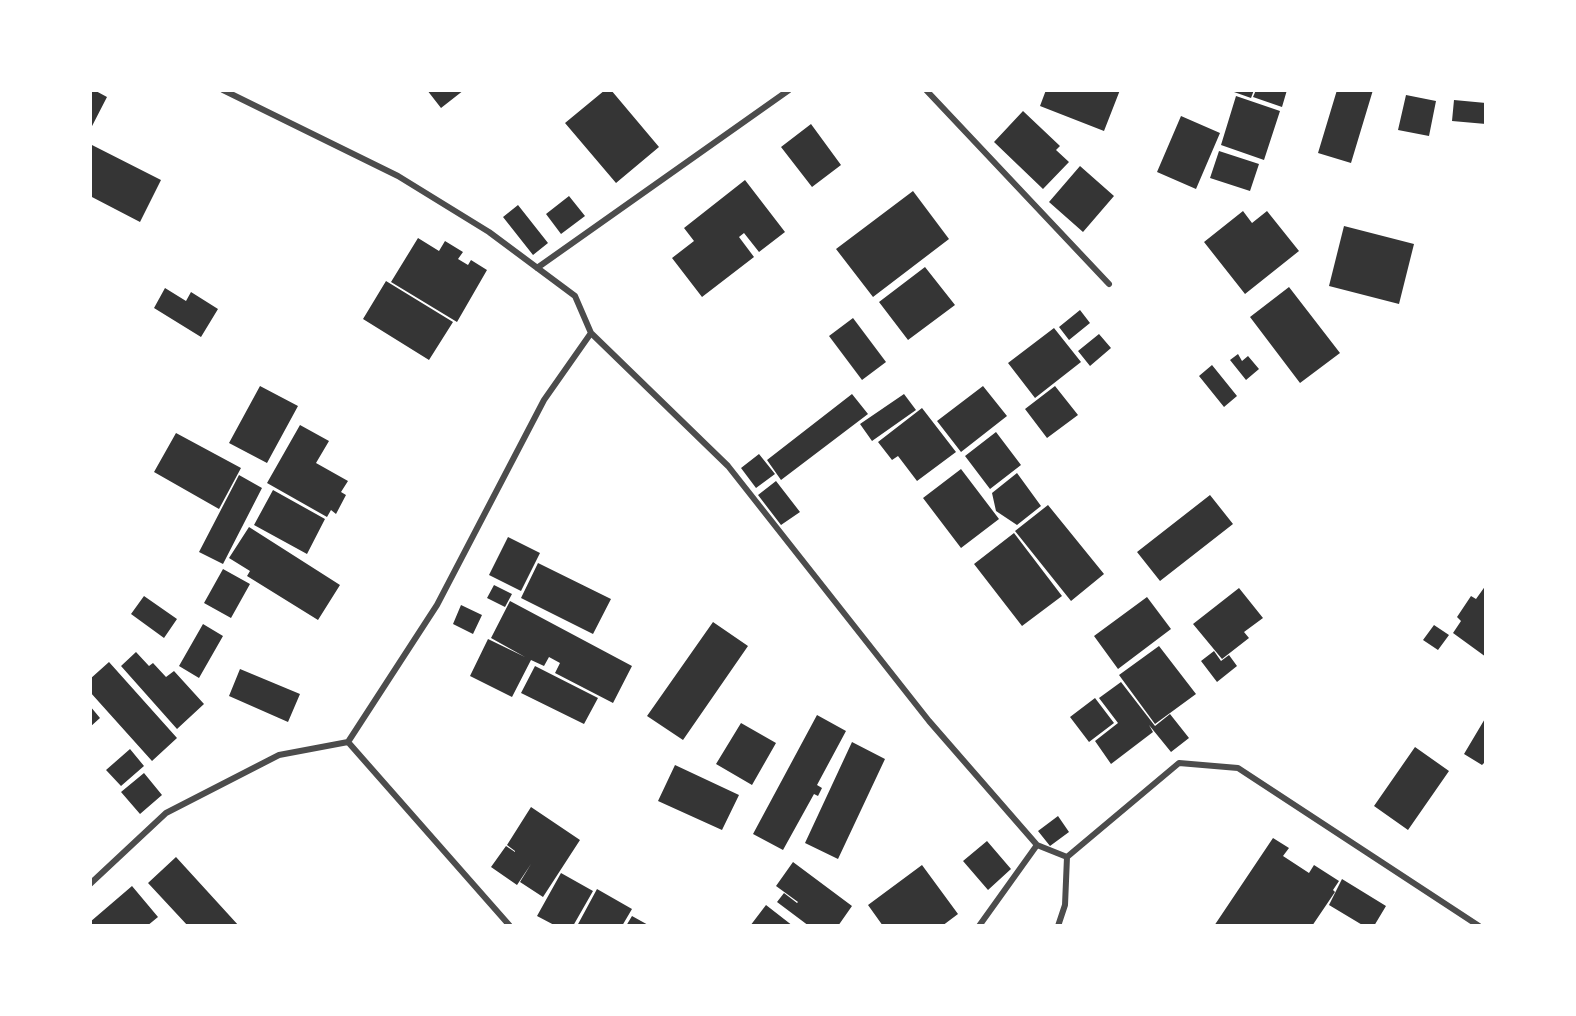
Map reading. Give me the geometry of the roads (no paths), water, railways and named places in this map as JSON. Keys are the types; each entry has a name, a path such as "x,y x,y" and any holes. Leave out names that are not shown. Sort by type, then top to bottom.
{"street":[{"path":"223,90 398,176 489,232 575,296 591,333 728,466 929,721 1037,845 1067,857"},
{"path":"537,268 789,90"},
{"path":"926,90 1109,284"},
{"path":"90,884 166,813 279,755 348,742 437,605 544,400 591,333"},
{"path":"348,742 510,926"},
{"path":"1058,926 1065,905 1067,857 1179,763 1238,768 1479,926"},
{"path":"979,926 1037,845"}]}
